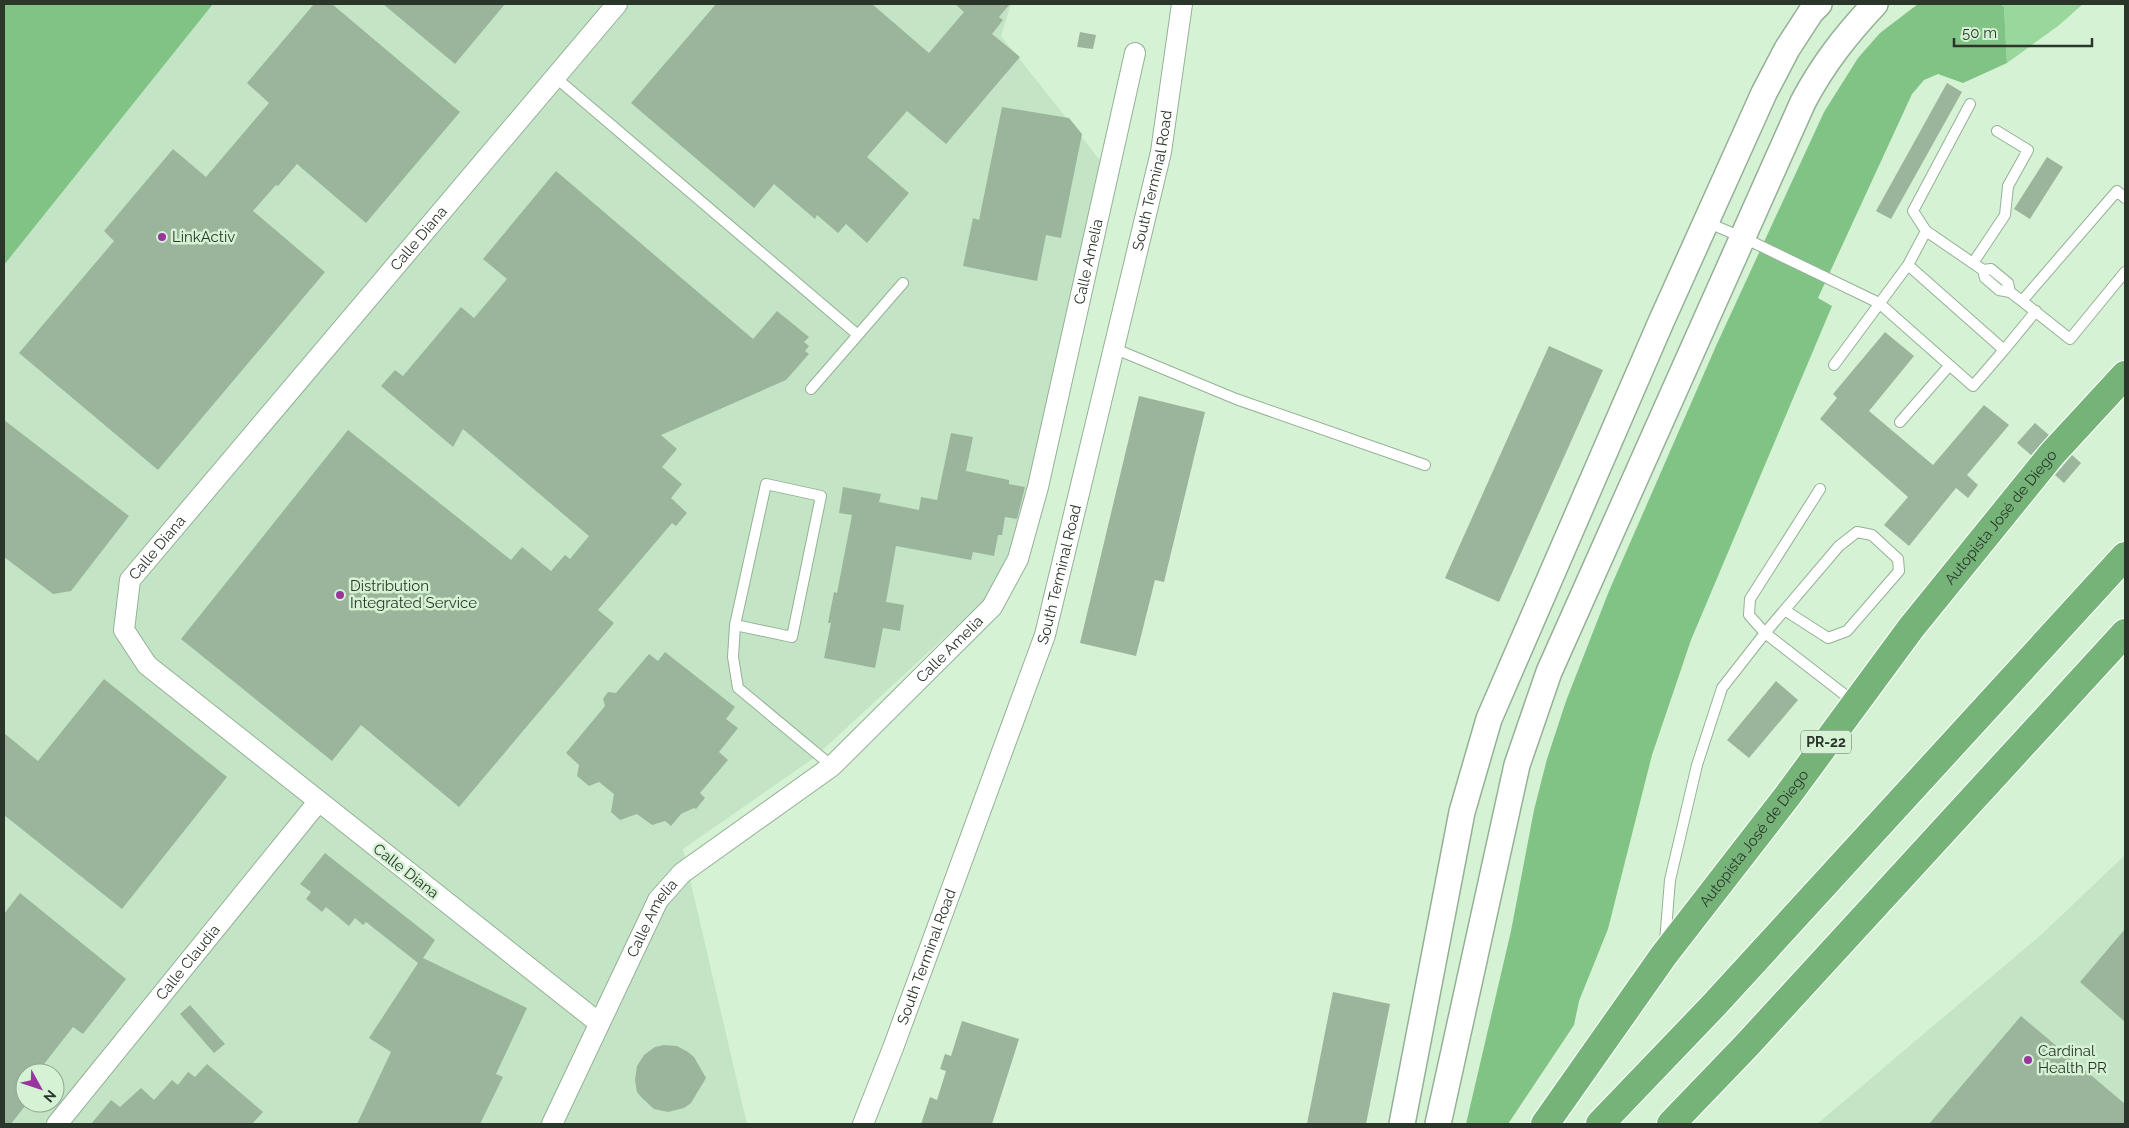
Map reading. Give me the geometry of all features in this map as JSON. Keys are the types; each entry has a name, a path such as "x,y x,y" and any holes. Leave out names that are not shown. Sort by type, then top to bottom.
{"highway":[{"name":"Autopista José de Diego","path":"1545,1124 1664,955 1788,795 1911,628 2052,454 2125,375"},
{"path":"1600,1124 1714,1005 2125,556"},
{"path":"1671,1124 1746,1046 2125,633"}],"street":[{"name":"Calle Diana","path":"599,1024 147,664 124,630 130,580 617,4"},
{"name":"South Terminal Road","path":"862,1124 893,1048 1045,635 1160,152 1182,4"},
{"path":"1402,1124 1462,812 1488,719 1706,222 1768,86 1787,49 1811,12 1819,4"},
{"path":"1438,1124 1517,765 1549,672 1803,102 1820,71 1846,35 1875,4"},
{"name":"Calle Amelia","path":"552,1124 658,900 682,873 832,766 992,607 1018,559 1038,487 1135,53"},
{"name":"Calle Claudia","path":"57,1124 318,802"}],"lane":[{"path":"555,77 858,335"},
{"path":"1970,104 1913,211 1926,231 1983,270 1991,269 2008,283 2010,292 2070,339 2125,272"},
{"path":"1973,263 2005,215 2008,186 2028,150 1997,132"},
{"path":"2022,301 2116,191 2125,198"},
{"path":"1706,222 1744,238 1879,303 1973,386 2036,311"},
{"path":"1834,365 1908,265 1926,231"},
{"path":"1908,265 2004,350"},
{"path":"811,390 903,283"},
{"path":"1113,348 1236,399 1424,464"},
{"path":"1900,422 1949,366"},
{"path":"735,625 792,637 821,496 766,484 735,625 733,657 738,688 832,766"},
{"path":"1820,490 1750,599 1749,615 1765,634 1854,703"},
{"path":"1664,955 1670,880 1697,765 1722,688 1839,546 1857,532 1872,535 1898,560 1899,571 1847,630 1828,638 1786,611"}],"shaded area":[{"path":"213,4 1011,4 1001,36 1103,164 1022,528 987,598 814,758 683,849 747,1124 4,1124 4,265"},
{"path":"2125,855 2125,1124 1817,1124 2042,934"}],"green space":[{"path":"4,4 213,4 4,265"},
{"path":"1918,4 2000,4 2004,7 2007,63 1963,83 1938,74 1924,80 1912,94 1818,298 1832,306 1691,640 1652,755 1608,929 1579,1001 1574,1025 1508,1124 1466,1124 1511,931 1534,810 1547,759 1566,701 1609,591 1716,346 1824,112 1858,58 1880,33"},
{"path":"2000,4 2083,4 2058,26 2007,63 2004,7"}],"building":[{"name":"LinkActiv","path":"314,4 332,4 460,112 366,223 297,164 253,211 325,272 158,470 19,353 114,241 104,231 173,149 206,177 269,103 247,83"},
{"path":"383,4 505,4 455,64"},
{"path":"716,4 872,4 929,53 964,12 955,4 1010,4 999,17 1003,20 992,34 1020,57 946,144 907,111 867,157 909,193 867,243 846,224 838,233 817,215 815,219 774,184 754,208 631,103"},
{"path":"1080,32 1096,35 1093,49 1077,47"},
{"path":"1947,83 1962,92 1891,219 1876,211"},
{"path":"1002,107 1069,118 1082,134 1061,238 1046,235 1037,281 963,266 973,218 979,220"},
{"path":"2047,157 2063,167 2030,219 2014,209"},
{"path":"556,171 753,339 777,311 809,337 804,342 809,346 805,351 809,354 786,380 661,435 677,449 662,467 682,484 671,498 687,513 676,526 672,523 598,610 614,623 459,807 361,725 332,761 181,639 348,430 511,560 522,547 551,571 565,555 570,559 589,536 463,429 453,447 381,386 395,370 403,376 461,307 474,318 507,279 483,259"},
{"path":"1885,332 1914,356 1869,411 1933,465 1984,405 2009,425 1967,475 1978,485 1968,498 1956,488 1909,546 1884,525 1908,497 1820,419 1837,398 1833,394"},
{"path":"1549,346 1603,370 1499,602 1445,578"},
{"path":"1139,396 1205,412 1164,582 1155,580 1136,656 1080,643"},
{"path":"4,420 129,516 71,591 53,594 4,557"},
{"path":"2035,423 2049,435 2031,455 2017,443"},
{"path":"951,433 973,437 966,471 1009,480 1009,484 1025,487 1017,519 1005,517 1002,535 998,535 994,556 973,552 971,560 896,546 886,602 904,605 900,631 883,628 875,668 824,658 831,623 828,623 834,592 837,593 852,515 839,513 843,487 881,494 879,502 919,510 921,497 937,500"},
{"path":"2072,455 2081,463 2064,483 2055,475"},
{"path":"665,652 735,707 726,719 738,728 719,752 728,760 700,793 705,798 696,809 694,808 681,814 671,826 665,821 652,825 637,814 620,820 611,812 614,794 599,782 589,786 577,776 579,765 566,753 605,706 603,699 608,692 616,693 649,654 658,661"},
{"path":"104,679 227,777 122,909 4,815 4,733 38,761"},
{"path":"1776,681 1798,700 1749,758 1727,740"},
{"path":"325,853 435,940 423,958 527,1008 496,1074 503,1077 480,1124 357,1124 391,1052 369,1038 418,963 366,922 363,925 355,918 349,926 326,907 322,912 306,899 311,892 300,884"},
{"path":"20,893 126,979 83,1034 73,1027 45,1063 15,1063 15,1113 20,1113 11,1124 4,1124 4,914"},
{"path":"2125,929 2125,1022 2080,982"},
{"path":"1333,992 1390,1004 1366,1124 1307,1124"},
{"path":"190,1005 225,1044 214,1053 180,1014"},
{"name":"Cardinal Health PR","path":"2021,1016 2125,1104 2125,1124 1929,1124"},
{"path":"962,1021 1019,1039 992,1124 921,1124 930,1097 937,1100 946,1071 940,1069 945,1054 951,1056"},
{"path":"664,1045 677,1046 688,1052 694,1057 706,1078 691,1103 684,1108 668,1112 654,1109 642,1098 637,1092 635,1080 637,1066 644,1055 655,1047"},
{"path":"207,1064 263,1112 252,1124 91,1124 111,1100 120,1107 141,1088 154,1100 172,1080 178,1085 188,1072 195,1077"}],"place":[{"name":"LinkActiv","path":"162,237"},
{"name":"Distribution Integrated Service","path":"340,595"},
{"name":"Cardinal Health PR","path":"2028,1060"}]}
